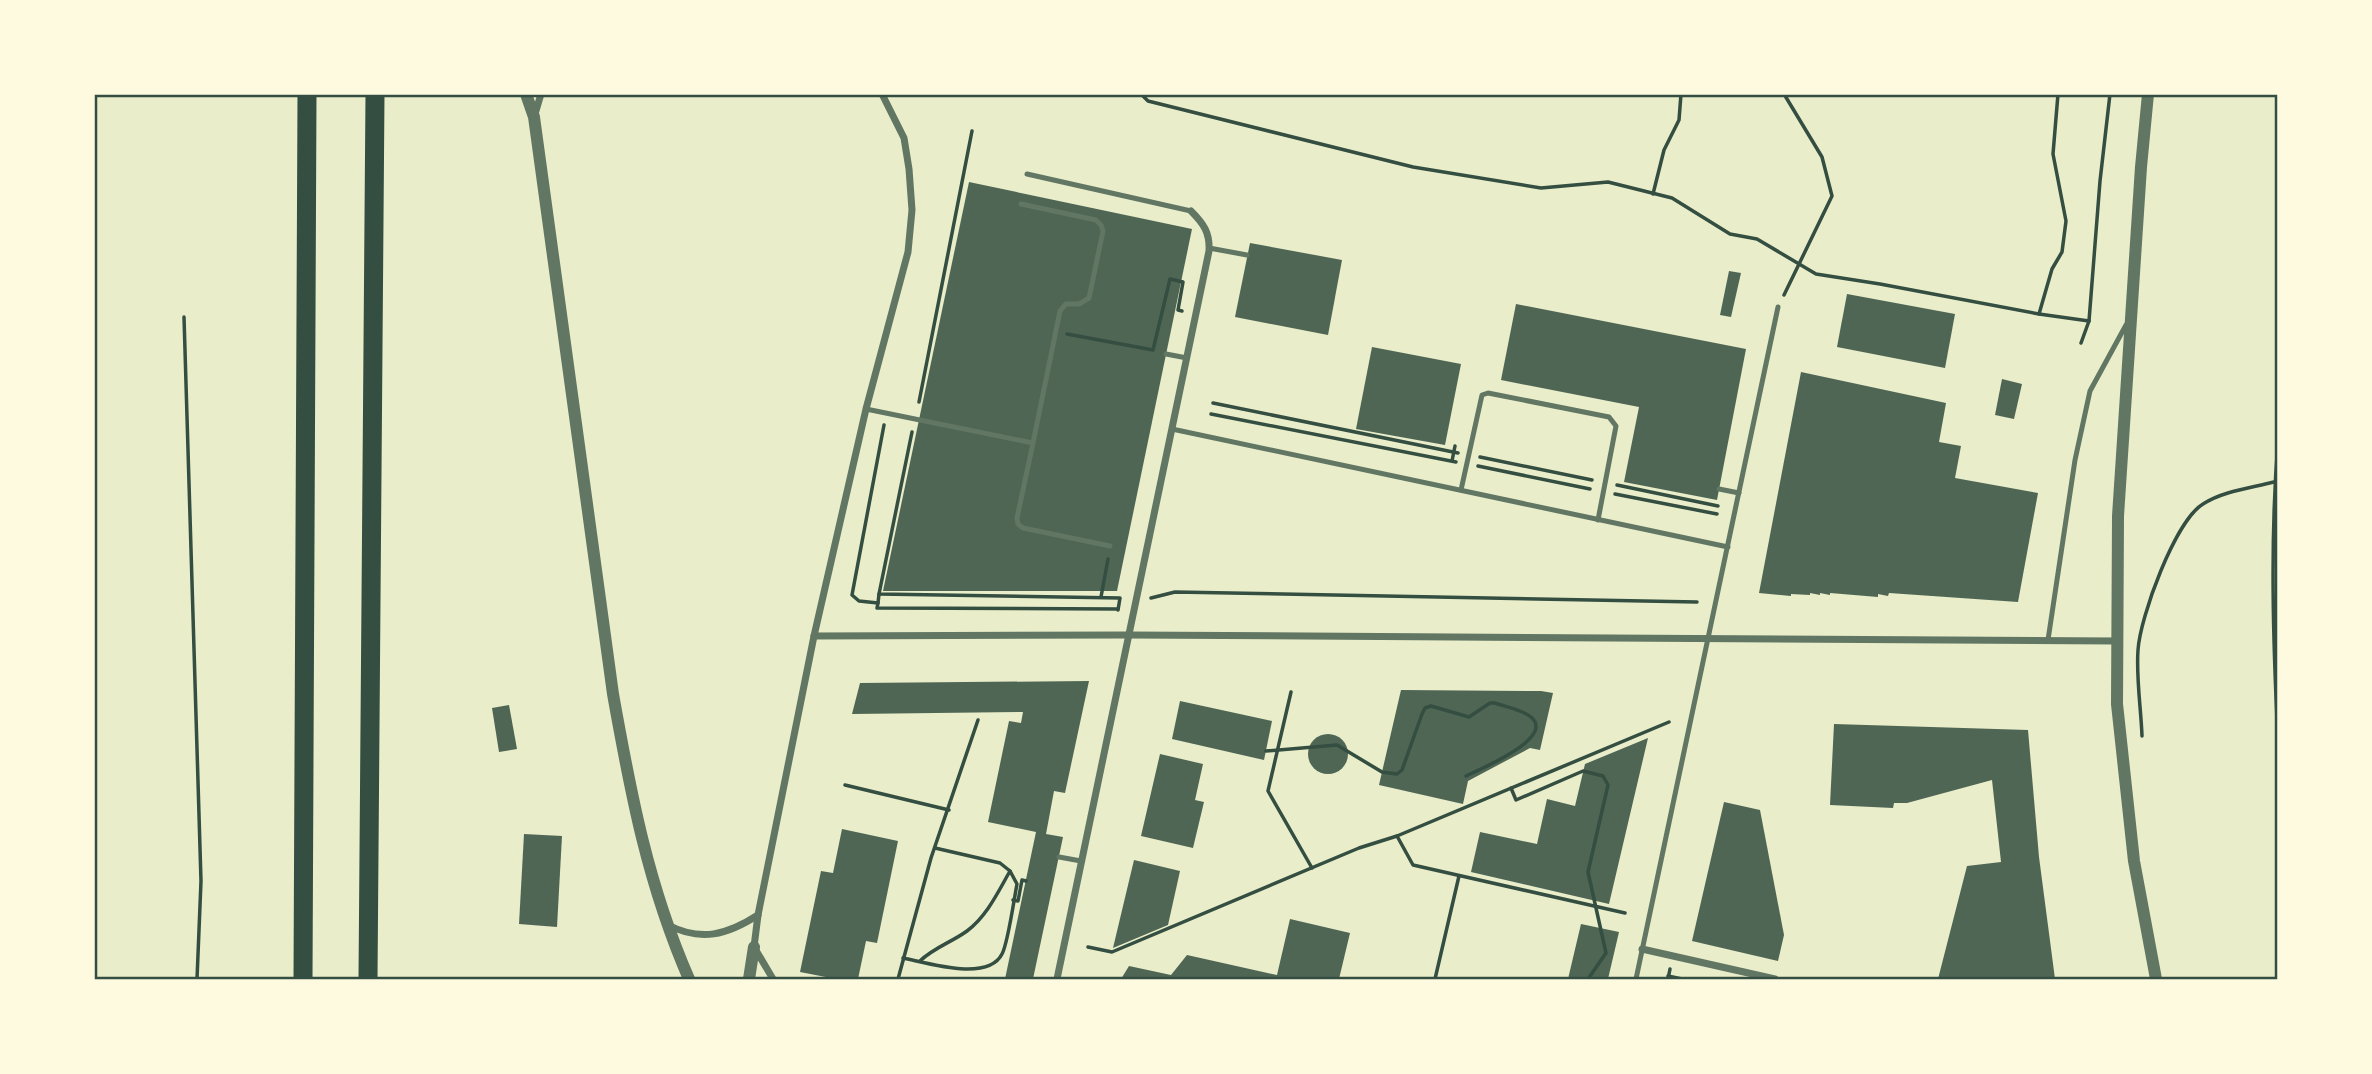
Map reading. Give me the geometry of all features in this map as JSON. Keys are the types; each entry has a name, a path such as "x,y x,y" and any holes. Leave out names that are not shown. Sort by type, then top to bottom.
{"highway":[{"path":"303,979 307,94"},
{"path":"368,979 375,94"}],"street":[{"path":"526,94 534,117 613,694 630,789 648,867 689,979"},
{"path":"534,117 541,94"},
{"path":"750,979 758,915 814,636 866,409 908,252 912,210 904,138 882,94"},
{"path":"2148,94 2118,516 2117,704 2134,861 2156,979"},
{"path":"1057,979 1209,248 1210,236 1203,223 1191,211"},
{"path":"814,636 1128,635 2117,641"},
{"path":"667,925 683,933 712,934 721,933 758,915"},
{"path":"754,947 773,979"},
{"path":"1642,949 1775,979"}],"lane":[{"path":"1027,174 1191,211"},
{"path":"1021,204 1096,220 1103,231 1088,298 1079,304 1066,304 1060,311 1017,518 1018,524 1023,528 1110,546"},
{"path":"1209,248 1247,255"},
{"path":"1636,979 1778,307"},
{"path":"2048,640 2075,460 2090,391 2133,313"},
{"path":"1166,354 1187,358"},
{"path":"1461,490 1482,395 1488,393 1609,417 1616,426 1598,520"},
{"path":"866,409 1033,443"},
{"path":"1172,429 1728,547"},
{"path":"1719,489 1739,493"},
{"path":"1059,857 1081,861"}],"path":[{"path":"1141,94 1148,101 1413,167 1541,188 1608,182 1672,198 1730,234 1757,239 1816,274 2089,321"},
{"path":"1653,194 1664,150 1679,120 1681,94"},
{"path":"1778,307 1832,196 1822,156 1784,94"},
{"path":"2039,314 2052,269 2062,252 2066,221 2053,155 2058,94"},
{"path":"2081,343 2089,321 2110,94"},
{"path":"919,402 972,131"},
{"path":"1056,332 1153,350 1170,279 1183,282 1178,310"},
{"path":"184,317 201,881 197,979"},
{"path":"878,603 859,601 852,595 884,425"},
{"path":"913,428 877,608 1118,609"},
{"path":"1336,438 1338,428"},
{"path":"2277,441 2274,482 2273,641 2277,740"},
{"path":"1452,461 1455,446"},
{"path":"2142,736 2138,649 2149,602 2173,545 2189,516 2202,505 2223,495 2274,482"},
{"path":"1101,597 1110,546"},
{"path":"1149,598 1175,592 1697,602"},
{"path":"879,594 1120,598 1116,619"},
{"path":"2273,641 2277,626"},
{"path":"1291,692 1268,791 1312,868"},
{"path":"1266,751 1337,745 1382,772 1397,774 1402,770 1425,708 1431,706 1469,717 1495,703 1530,715 1537,725 1536,732 1528,742 1466,776"},
{"path":"898,979 934,848 978,720"},
{"path":"1088,947 1112,952 1669,722"},
{"path":"1511,788 1516,800 1583,771 1603,776 1608,785 1588,872 1606,953 1588,979"},
{"path":"845,785 949,810"},
{"path":"1397,836 1413,865 1625,913"},
{"path":"903,958 971,971 989,966 1002,955 1017,884 1010,871 1000,863 934,848"},
{"path":"920,961 971,928 989,908 1010,871"},
{"path":"1436,979 1459,876"},
{"path":"1013,900 1018,901 1022,880 1026,881"},
{"path":"1668,976 1682,979"}],"building":[{"path":"969,182 1192,229 1117,591 883,591"},
{"path":"1250,243 1342,260 1328,335 1235,317"},
{"path":"1729,271 1741,273 1731,317 1720,315"},
{"path":"1847,294 1955,314 1945,368 1837,347"},
{"path":"1516,304 1746,349 1717,500 1624,482 1639,407 1501,380"},
{"path":"1372,347 1461,364 1445,445 1356,429"},
{"path":"1801,372 1946,403 1939,442 1961,446 1955,478 2038,493 2018,602 1889,593 1888,596 1878,594 1878,597 1830,593 1791,596 1759,593"},
{"path":"2002,379 2022,384 2014,419 1995,415"},
{"path":"1089,681 1065,793 1054,791 1046,834 1063,837 1033,979 1005,979 1036,832 988,822 1009,721 1021,723 1023,712 852,714 860,683"},
{"path":"1401,690 1553,693 1540,750 1530,748 1468,781 1463,804 1379,785"},
{"path":"1180,701 1272,721 1264,760 1172,739"},
{"path":"509,705 517,749 499,752 492,708"},
{"path":"1834,724 2028,730 2039,857 2055,979 1938,979 1967,866 2001,862 1992,780 1907,803 1894,803 1893,808 1830,805"},
{"path":"1328,734 1336,735 1342,740 1347,746 1347,762 1342,768 1336,773 1328,774 1320,773 1314,768 1309,762 1308,754 1309,746 1314,740 1320,735"},
{"path":"1648,738 1609,904 1471,872 1480,832 1537,844 1547,799 1575,806 1585,764"},
{"path":"1160,754 1203,764 1195,800 1204,802 1193,848 1141,836"},
{"path":"1724,802 1760,810 1784,935 1778,961 1692,941"},
{"path":"842,829 898,841 877,943 866,941 858,979 836,979 800,972 821,871 833,873"},
{"path":"524,834 562,836 557,927 519,924"},
{"path":"1134,860 1180,871 1168,925 1113,948"},
{"path":"1290,919 1350,933 1339,979 1121,979 1129,966 1171,975 1187,955 1277,975"},
{"path":"1581,924 1619,932 1608,979 1568,979"}]}
